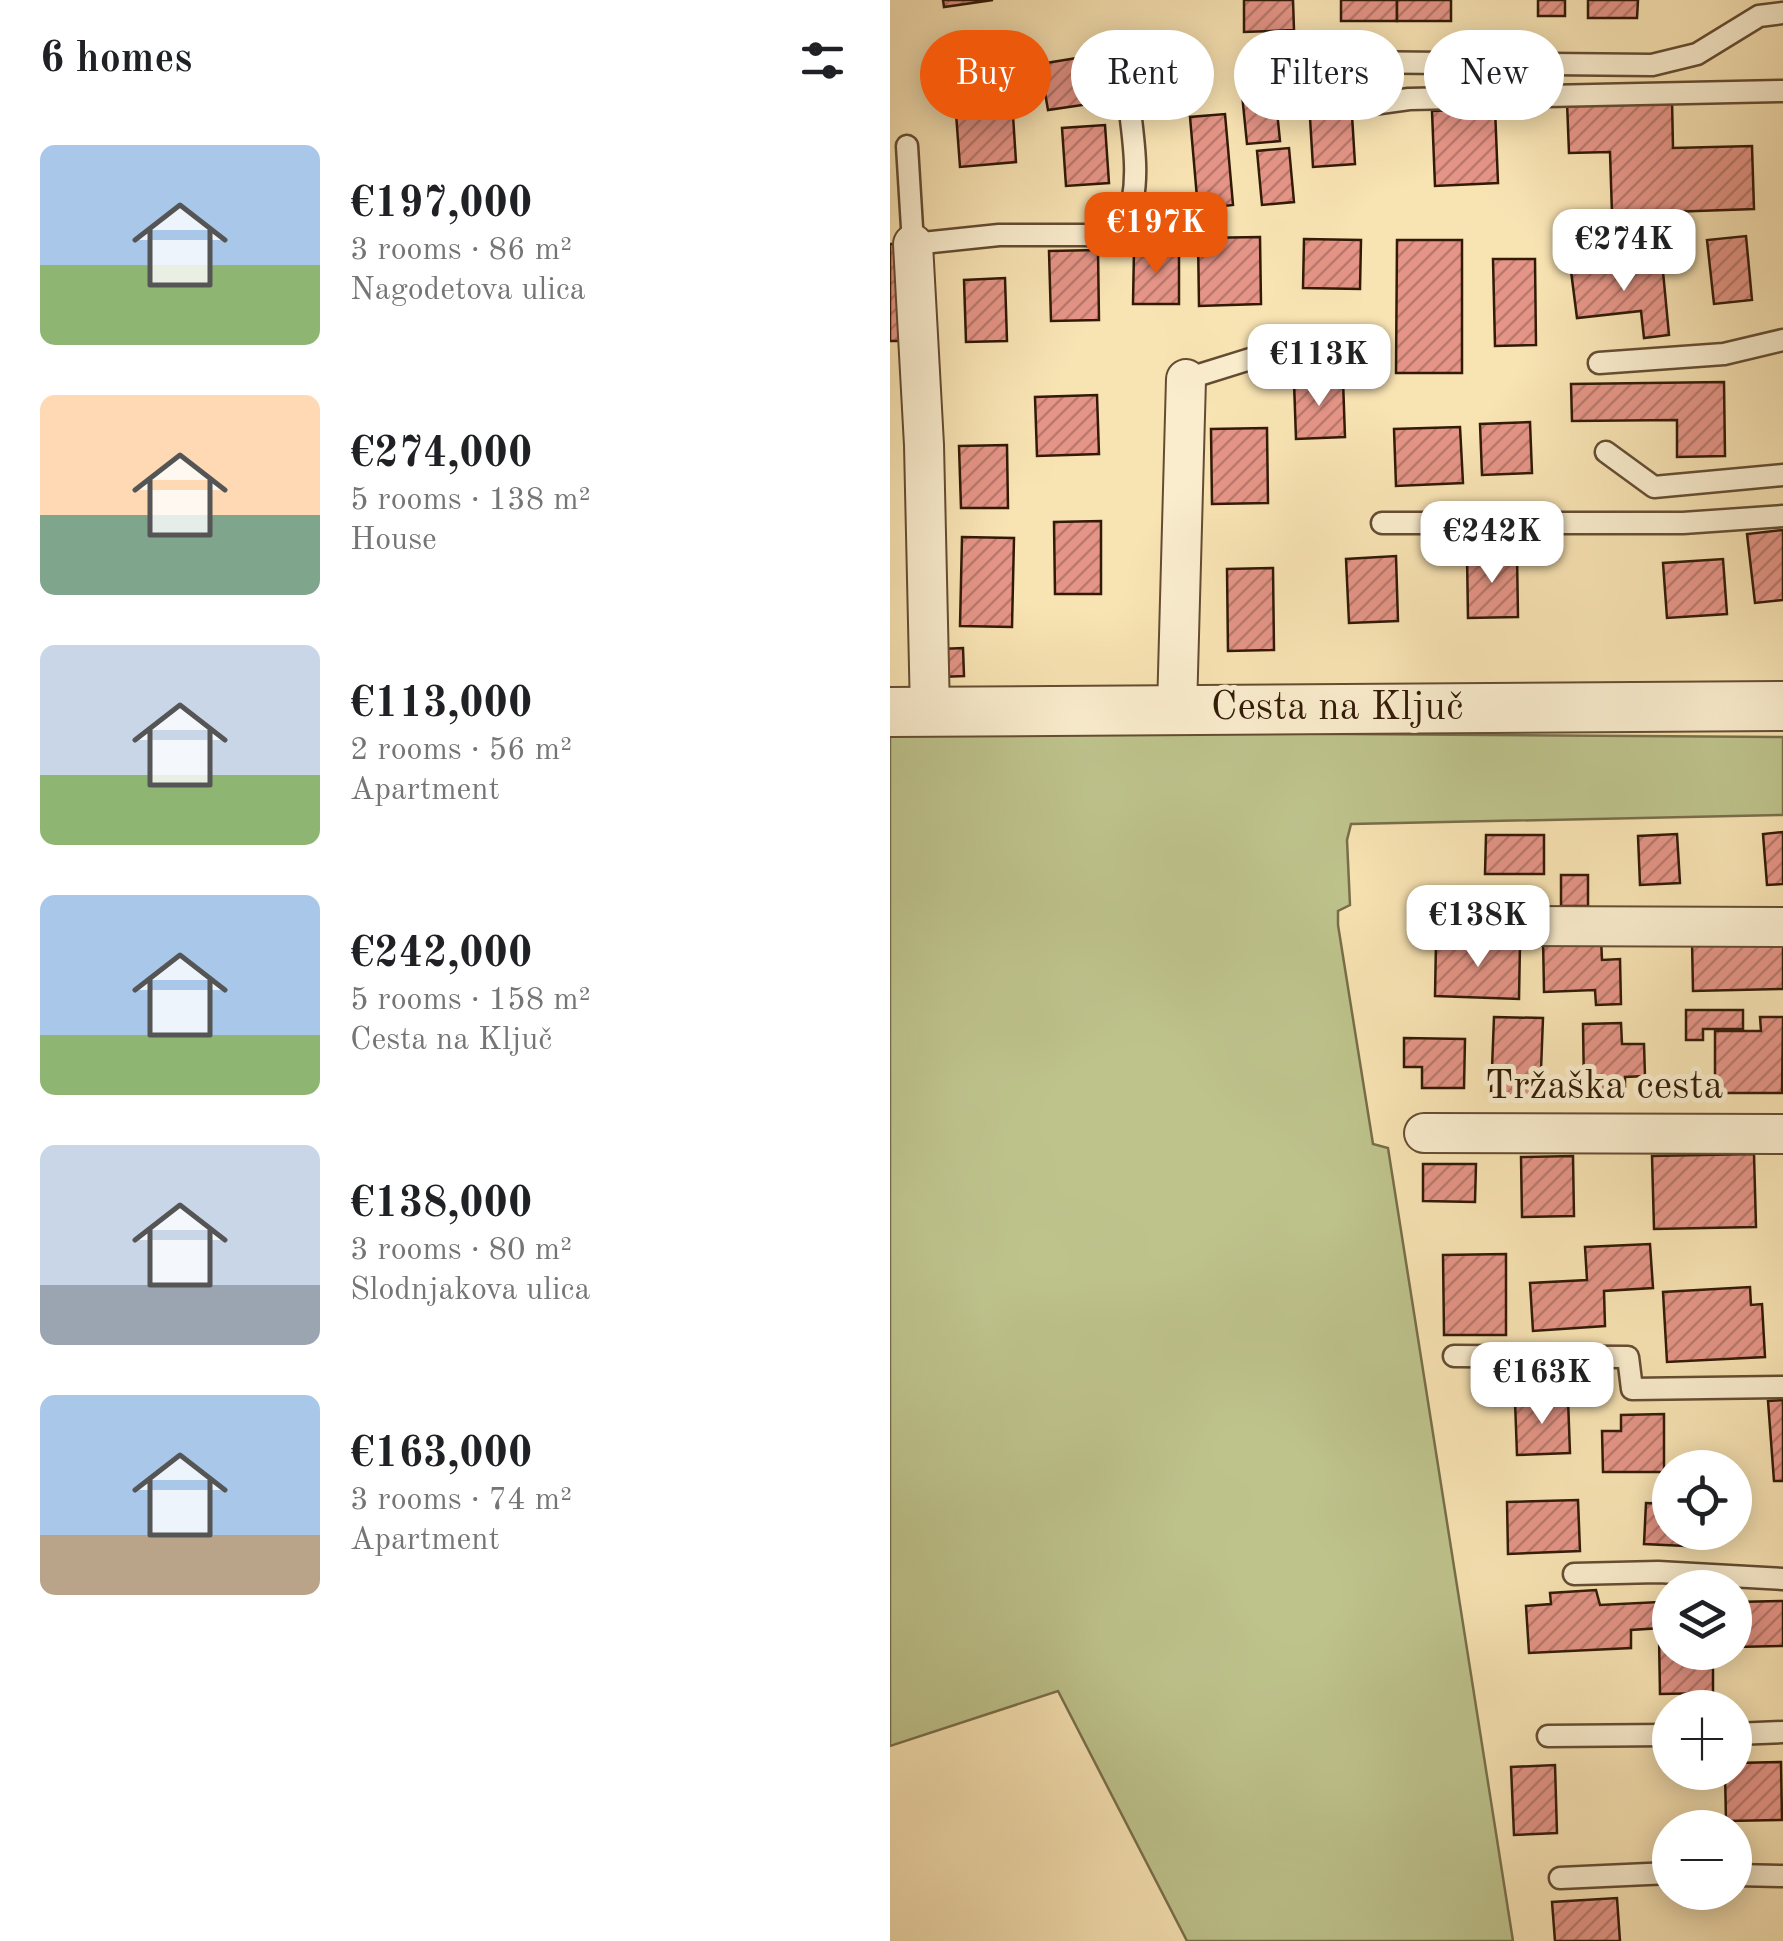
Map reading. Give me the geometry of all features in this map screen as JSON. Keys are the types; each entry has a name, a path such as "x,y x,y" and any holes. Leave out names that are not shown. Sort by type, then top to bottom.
{"street":[{"path":"910,712 924,445 913,244"},
{"path":"1177,710 1186,379"},
{"name":"Cesta na Ključ","path":"910,712 1783,706"},
{"path":"1430,920 1522,926 1783,927"},
{"name":"Tržaška cesta","path":"1424,1133 1783,1134"}],"lane":[{"path":"1404,63 1652,65 1697,54 1759,16 1783,12"},
{"path":"1404,100 1783,91"},
{"path":"907,146 913,244 999,235 1097,235 1125,224 1132,209 1134,171 1130,120"},
{"path":"1599,363 1724,354 1783,340"},
{"path":"1186,379 1292,346"},
{"path":"1606,452 1654,487 1783,475"},
{"path":"1382,524 1683,523 1783,516"},
{"path":"1454,1356 1628,1357 1632,1389 1783,1387"},
{"path":"1574,1574 1658,1572 1783,1579"},
{"path":"1752,1733 1783,1732"},
{"path":"1548,1736 1652,1736"},
{"path":"1560,1878 1652,1874"},
{"path":"1752,1875 1783,1876"}],"green space":[{"path":"890,731 1783,737 1783,815 1351,824 1347,840 1350,905 1338,911 1338,925 1373,1144 1388,1148 1513,1941 1187,1941 1058,1691 890,1746"}],"building":[{"path":"943,0 993,0 944,7"},
{"path":"1244,0 1293,0 1294,30 1244,30"},
{"path":"1341,0 1397,0 1397,21 1341,21"},
{"path":"1397,0 1451,0 1451,21 1397,21"},
{"path":"1538,0 1565,0 1565,16 1538,16"},
{"path":"1588,0 1638,0 1637,18 1588,18"},
{"path":"1071,59 1071,107 1051,110 1051,62"},
{"path":"1672,99 1673,148 1752,146 1754,209 1612,214 1610,152 1569,153 1567,102"},
{"path":"1225,114 1233,205 1198,209 1190,120 1214,120 1214,115"},
{"path":"956,120 1013,120 1016,162 960,167"},
{"path":"1245,120 1278,120 1280,141 1247,144"},
{"path":"1310,120 1352,120 1355,164 1313,167"},
{"path":"1432,120 1495,120 1498,183 1435,186"},
{"path":"1105,125 1109,183 1066,186 1062,128"},
{"path":"1289,148 1294,202 1262,205 1257,151"},
{"path":"1746,236 1752,300 1714,304 1707,240"},
{"path":"1260,237 1261,304 1199,306 1198,238"},
{"path":"1304,239 1361,240 1360,289 1303,288"},
{"path":"1397,240 1462,240 1462,373 1396,373"},
{"path":"890,244 895,244 900,341 890,341"},
{"path":"1134,249 1179,249 1179,304 1133,304"},
{"path":"1098,250 1099,320 1051,321 1049,251"},
{"path":"1493,259 1535,259 1536,345 1495,346"},
{"path":"1662,261 1669,335 1644,338 1641,311 1577,318 1571,271"},
{"path":"1005,278 1007,341 966,342 964,280"},
{"path":"1343,380 1345,437 1296,439 1294,382"},
{"path":"1724,382 1725,456 1677,457 1677,420 1572,421 1571,384"},
{"path":"1097,395 1099,454 1037,456 1035,397"},
{"path":"1530,422 1532,473 1482,475 1480,424"},
{"path":"1460,427 1463,483 1396,486 1394,429"},
{"path":"1267,428 1268,503 1212,504 1211,429"},
{"path":"1007,445 1008,508 961,508 959,446"},
{"path":"1101,521 1101,594 1055,594 1054,522"},
{"path":"1783,530 1783,600 1755,603 1747,534"},
{"path":"962,537 1014,538 1012,627 960,626"},
{"path":"1517,554 1518,617 1468,618 1467,555"},
{"path":"1396,556 1398,621 1349,623 1346,559"},
{"path":"1723,559 1727,614 1667,618 1663,563"},
{"path":"1273,568 1274,650 1228,651 1227,569"},
{"path":"963,648 964,676 941,677 940,649"},
{"path":"1783,832 1783,884 1767,885 1763,834"},
{"path":"1677,834 1680,883 1640,885 1638,836"},
{"path":"1486,835 1544,835 1544,874 1485,874"},
{"path":"1561,875 1588,875 1588,906 1561,906"},
{"path":"1783,937 1783,989 1693,991 1692,940"},
{"path":"1601,938 1602,960 1620,959 1621,1004 1596,1005 1595,990 1544,992 1543,939"},
{"path":"1436,942 1520,944 1519,999 1435,996"},
{"path":"1686,1010 1743,1010 1743,1029 1703,1029 1703,1040 1686,1040"},
{"path":"1494,1017 1543,1018 1540,1096 1491,1094"},
{"path":"1760,1017 1783,1017 1782,1093 1715,1093 1715,1031 1761,1031"},
{"path":"1621,1023 1622,1044 1644,1044 1645,1076 1625,1077 1625,1090 1584,1090 1583,1024"},
{"path":"1404,1038 1465,1039 1464,1088 1422,1088 1422,1067 1404,1067"},
{"path":"1754,1154 1756,1227 1654,1229 1652,1156"},
{"path":"1573,1156 1574,1216 1522,1217 1521,1157"},
{"path":"1423,1164 1476,1164 1475,1202 1423,1201"},
{"path":"1650,1244 1653,1288 1604,1291 1605,1326 1533,1331 1530,1283 1587,1280 1585,1247"},
{"path":"1506,1254 1506,1335 1444,1335 1443,1255"},
{"path":"1750,1287 1751,1305 1762,1304 1765,1357 1667,1362 1663,1292"},
{"path":"1568,1399 1570,1453 1517,1455 1515,1401"},
{"path":"1783,1400 1783,1481 1774,1481 1768,1401"},
{"path":"1664,1414 1664,1450 1652,1450 1652,1472 1603,1472 1602,1431 1621,1431 1621,1415"},
{"path":"1578,1500 1580,1551 1508,1554 1507,1502"},
{"path":"1646,1503 1652,1503 1652,1544 1644,1544"},
{"path":"1596,1590 1600,1605 1652,1602 1652,1629 1631,1630 1631,1648 1529,1653 1526,1606 1551,1604 1550,1593"},
{"path":"1783,1601 1783,1646 1752,1647 1752,1602"},
{"path":"1660,1670 1713,1670 1713,1690 1660,1690"},
{"path":"1781,1762 1782,1820 1752,1821 1752,1810 1726,1810 1725,1790 1752,1790 1752,1763"},
{"path":"1555,1765 1557,1833 1514,1835 1511,1767"},
{"path":"1617,1898 1620,1941 1555,1941 1552,1902"}]}
